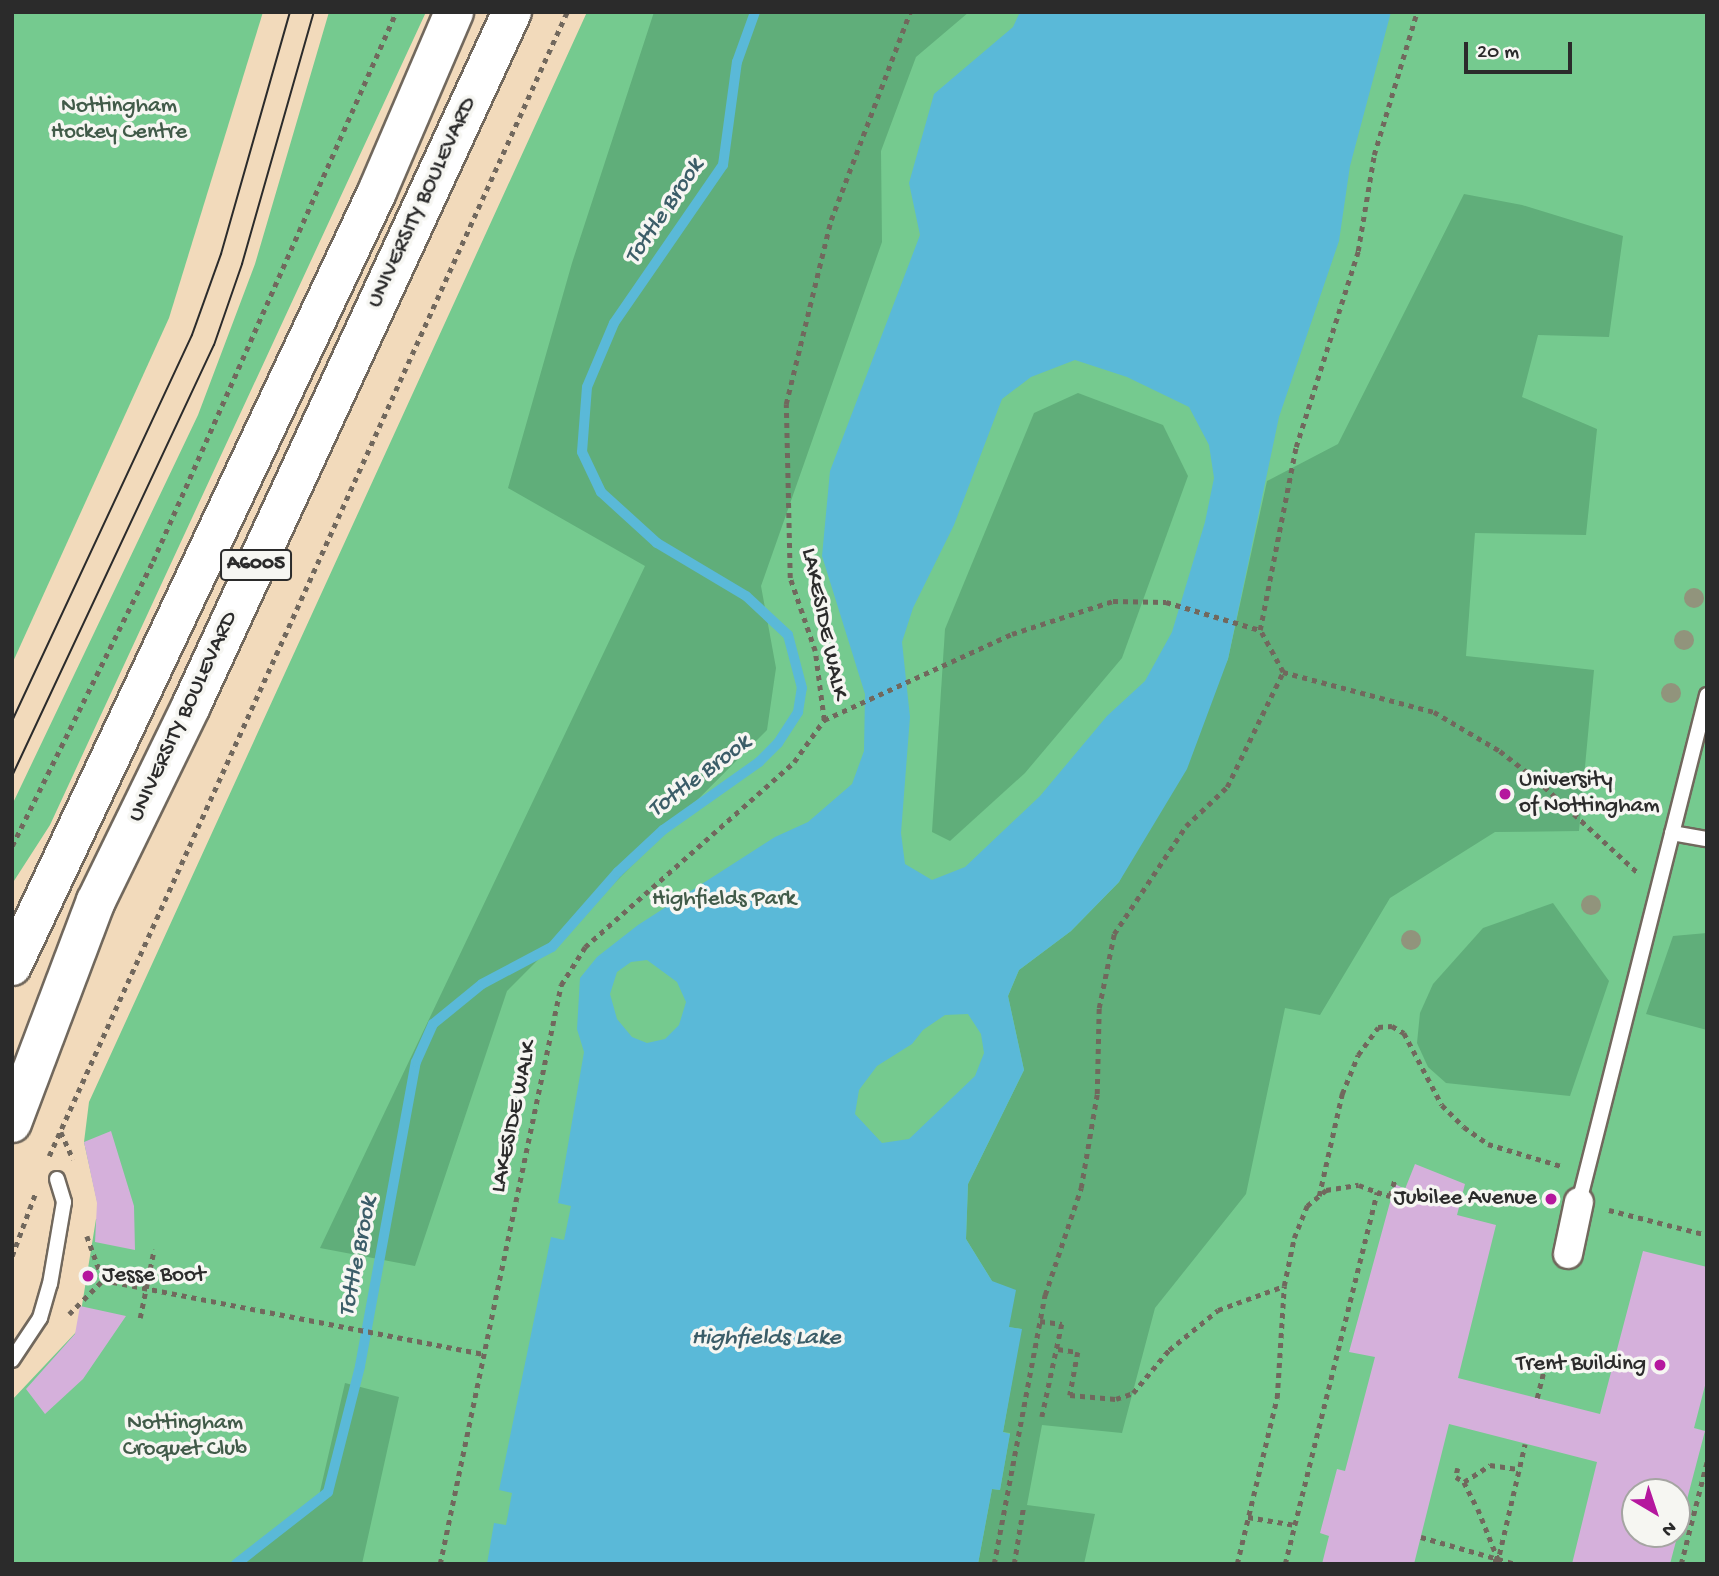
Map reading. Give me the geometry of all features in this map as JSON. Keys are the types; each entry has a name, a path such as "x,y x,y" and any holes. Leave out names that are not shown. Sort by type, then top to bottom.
{"main road":[{"name":"UNIVERSITY BOULEVARD","path":"12,966 377,192 454,12"},
{"name":"UNIVERSITY BOULEVARD","path":"12,1123 96,901 191,706 512,12"}],"street":[{"path":"1568,1254 1579,1202"}],"lane":[{"path":"1579,1202 1707,695"},
{"path":"1672,834 1707,839"},
{"path":"12,1360 40,1318 50,1284 64,1202 57,1179"}],"path":[{"path":"12,846 153,561 396,12"},
{"path":"48,1160 567,12"},
{"name":"LAKESIDE WALK","path":"440,1564 561,985 585,947 794,762 824,720 815,651 790,578 785,504 786,404 831,220 910,12"},
{"path":"1417,12 1374,155 1358,251 1296,447 1260,630 1283,672 1433,712 1500,751 1537,780 1658,891"},
{"path":"824,720 911,677 1012,634 1113,601 1174,604 1260,630"},
{"path":"994,1564 1055,1254 1069,1228 1081,1188 1097,1094 1098,1008 1114,934 1186,826 1227,787 1283,672"},
{"path":"1319,1196 1342,1094 1358,1055 1378,1027 1392,1026 1404,1033 1442,1105 1464,1127 1488,1144 1586,1172"},
{"path":"1237,1564 1278,1398 1284,1286 1294,1238 1307,1206 1319,1196 1342,1185 1390,1196 1395,1179"},
{"path":"12,1256 39,1184"},
{"path":"1285,1564 1377,1192"},
{"path":"1579,1202 1707,1235"},
{"path":"140,1318 154,1249"},
{"path":"103,1280 485,1354"},
{"path":"1042,1417 1053,1351 1058,1349 1077,1352 1070,1395 1116,1399 1133,1393 1169,1350 1218,1310 1284,1286"},
{"path":"1040,1321 1062,1324 1058,1349"},
{"path":"1537,1398 1544,1370"},
{"path":"1491,1564 1497,1561 1525,1444"},
{"path":"1681,1564 1707,1461"},
{"path":"1464,1482 1490,1465 1520,1469"},
{"path":"1458,1468 1456,1476 1464,1482 1497,1561"},
{"path":"1014,1564 1023,1509"},
{"path":"1248,1517 1295,1525"},
{"path":"1421,1537 1497,1561 1516,1564"}],"green space":[{"name":"Nottingham Hockey Centre","path":"12,12 263,12 169,318 12,664"},
{"path":"329,12 426,12 50,825 12,884 12,805 198,415 255,264"},
{"name":"Highfields Park","path":"587,12 1707,12 1707,1564 12,1564 12,1400 78,1330 96,1219 101,1219 84,1142 89,1102"},
{"path":"654,12 969,12 916,57 881,151 882,242 761,586 776,668 767,730 507,991 415,1266 320,1248 645,566 508,488 572,263"},
{"path":"1464,194 1522,205 1623,236 1609,337 1538,335 1522,397 1597,429 1586,535 1475,533 1466,656 1594,670 1579,831 1495,832 1390,898 1320,1015 1285,1008 1246,1194 1155,1308 1122,1433 1042,1425 1027,1505 1095,1514 1084,1564 978,1564 992,1489 1000,1490 1010,1433 1003,1432 1021,1329 1008,1327 992,1281 966,1239 968,1184 1024,1070 1008,996 1019,970 1071,931 1119,882 1228,659 1267,481 1338,444"},
{"path":"1078,393 1163,425 1188,476 1122,658 1025,773 950,841 932,832 945,629 1034,413"},
{"path":"1553,903 1609,981 1570,1096 1446,1083 1428,1067 1417,1043 1420,1013 1433,984 1483,928"},
{"path":"1707,933 1707,1030 1646,1014 1673,936"},
{"path":"345,1383 399,1397 362,1564 229,1564 318,1500"}],"water":[{"name":"Highfields Lake","path":"1020,12 1391,12 1350,166 1339,241 1279,417 1228,659 1187,769 1119,882 1071,931 1019,970 1008,996 1024,1070 968,1184 966,1239 992,1281 1016,1290 1009,1327 1022,1329 1003,1432 1010,1434 1000,1490 992,1489 978,1564 487,1564 494,1523 506,1525 512,1493 499,1490 551,1237 564,1240 571,1206 558,1203 584,1052 577,1029 580,978 597,957 638,925 775,837 808,822 852,784 864,751 865,694 822,556 830,471 920,235 909,183 934,94 1013,27","holes":["1075,360 1127,377 1189,407 1209,445 1214,478 1205,522 1172,632 1145,681 1107,716 1040,796 965,867 932,880 905,864 901,833 910,717 902,642 913,608 954,525 1002,399 1031,377","647,960 677,982 686,1002 679,1025 665,1039 647,1043 632,1037 617,1019 610,994 617,972 631,962","968,1014 981,1034 984,1053 975,1076 909,1139 882,1143 855,1114 859,1090 877,1066 912,1044 923,1030 945,1015"]}],"building":[{"path":"111,1131 134,1206 135,1250 95,1242 97,1203 84,1142"},
{"name":"Trent Building","path":"1415,1164 1465,1184 1457,1215 1496,1225 1458,1378 1600,1414 1643,1251 1707,1267 1707,1378 1694,1428 1705,1431 1691,1484 1691,1478 1621,1478 1621,1548 1674,1548 1670,1564 1572,1564 1597,1462 1449,1424 1414,1564 1322,1564 1329,1536 1320,1533 1337,1469 1345,1471 1375,1357 1349,1352 1395,1184 1405,1189"},
{"path":"80,1306 126,1316 83,1379 45,1414 26,1389 75,1334"}],"waterway":[{"name":"Tottle Brook","path":"236,1564 328,1492 360,1366 416,1062 433,1024 482,984 552,947 618,872 663,830 759,762 778,743 798,712 802,688 788,635 746,596 657,543 601,492 582,452 587,387 614,323 723,165 737,62 755,12"}],"tram line":[{"path":"12,721 192,335 221,254 290,12"},
{"path":"12,776 214,345 242,264 314,12"}],"place":[{"name":"University of Nottingham","path":"1505,794"},
{"name":"Jubilee Avenue","path":"1551,1199"},
{"name":"Jesse Boot","path":"88,1276"},
{"name":"Trent Building","path":"1660,1365"}],"park label":[{"name":"Nottingham Croquet Club","path":"185,1437"}]}
